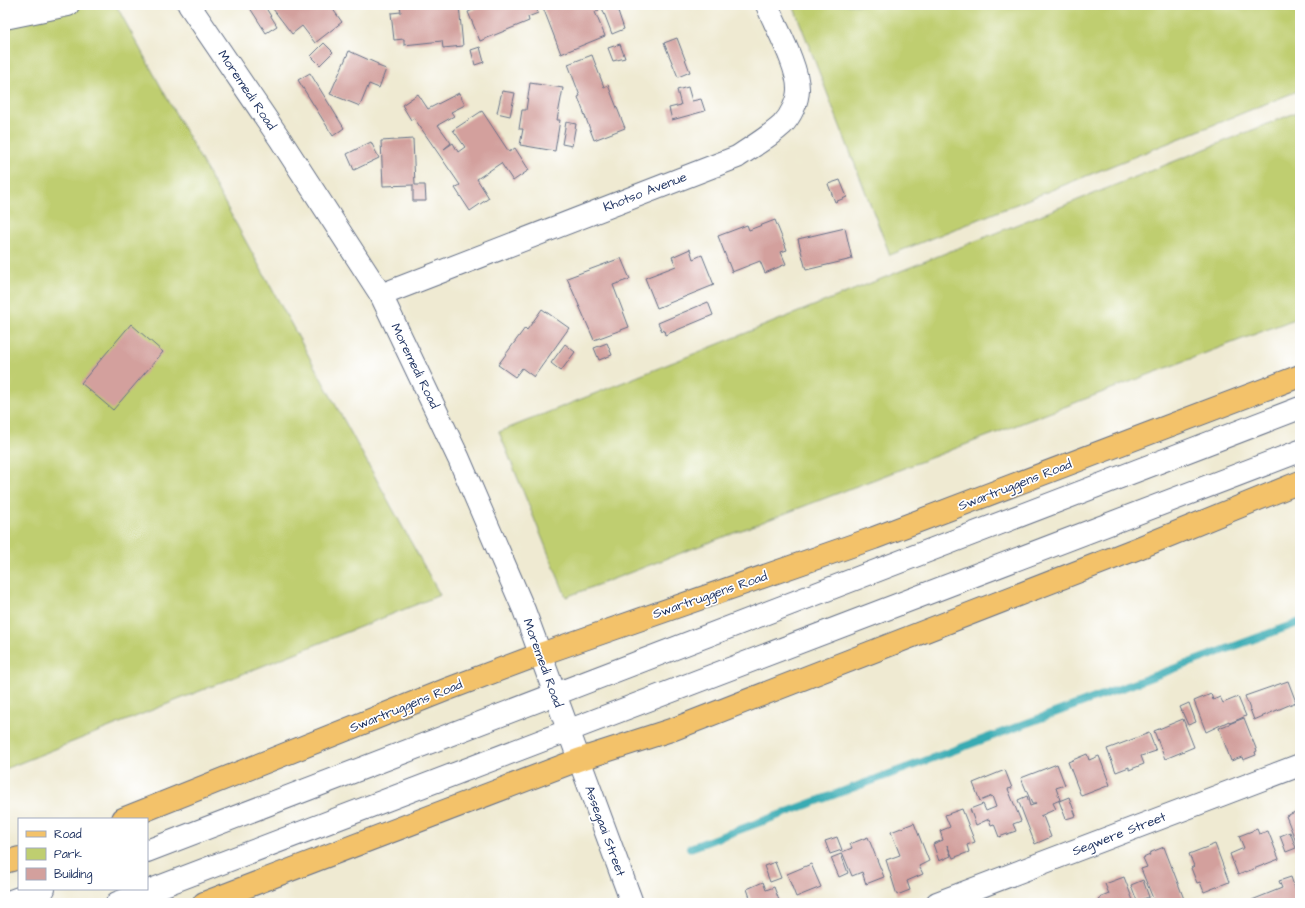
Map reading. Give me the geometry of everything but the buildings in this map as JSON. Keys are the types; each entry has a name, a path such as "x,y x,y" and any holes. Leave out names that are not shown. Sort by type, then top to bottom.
{"main road":[{"name":"Swartruggens Road","path":"126,818 441,692 541,654 874,538 1300,376"},
{"path":"204,903 578,760 674,729 1136,549 1300,482"},
{"path":"5,862 18,858"}],"street":[{"path":"5,18 68,5"},
{"name":"Moremedi Road","path":"189,5 280,140 381,295 459,459 541,654 578,760"},
{"name":"Khotso Avenue","path":"381,295 737,157 765,138 783,124 792,111 798,89 793,65 767,5"},
{"path":"148,851 1300,408"},
{"path":"117,903 1300,451"},
{"name":"Assegaai Street","path":"578,760 632,903"},
{"name":"Segwere Street","path":"937,903 1300,765"},
{"path":"5,903 41,890"}],"green space":[{"path":"5,5 116,5 440,595 5,769"},
{"path":"793,5 1300,5 1300,90 890,255"},
{"path":"1300,111 1300,317 566,597 499,432"}],"waterway":[{"path":"690,848 1300,622"}]}
